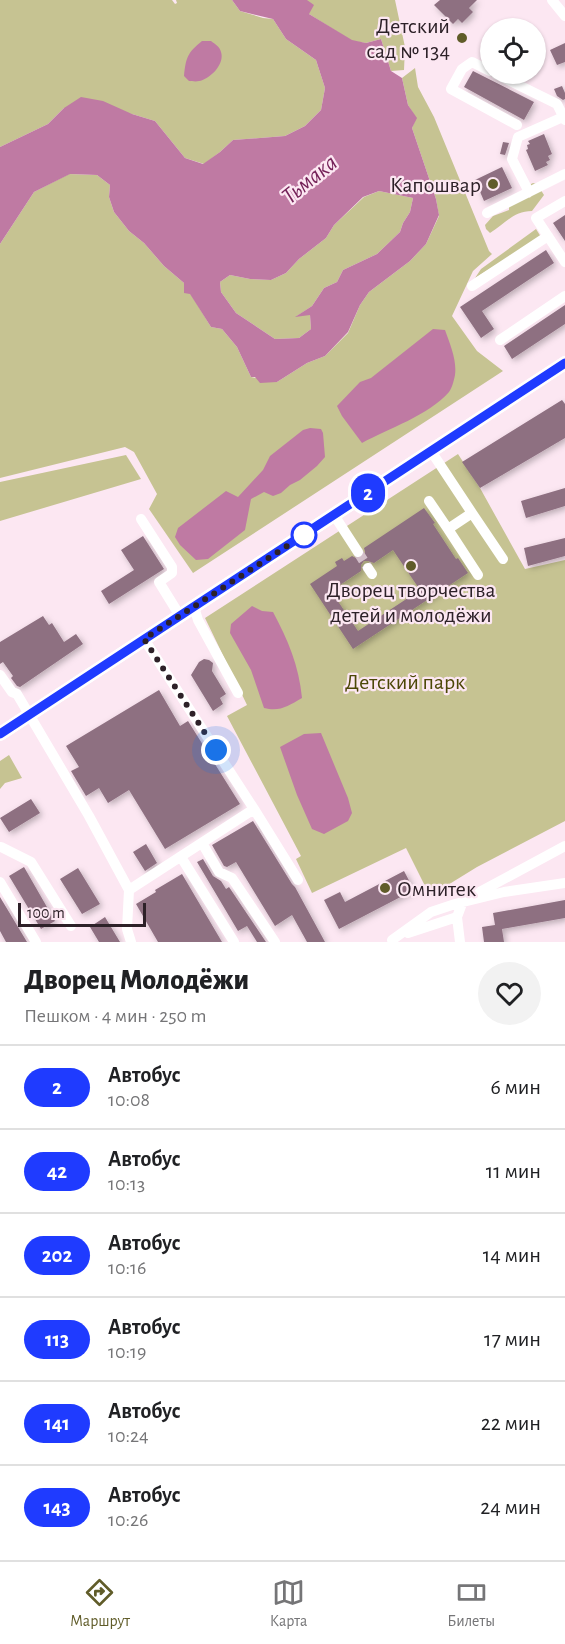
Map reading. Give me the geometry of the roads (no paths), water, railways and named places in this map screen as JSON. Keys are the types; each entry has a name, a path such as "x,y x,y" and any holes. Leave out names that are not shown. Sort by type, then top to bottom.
{"main road":[{"path":"0,734 565,363"}],"street":[{"path":"552,0 565,16"},
{"path":"480,66 472,62 462,69 452,89 517,125"},
{"path":"516,84 557,104 564,119 518,137 512,159 529,192"},
{"path":"487,213 565,174"},
{"path":"565,201 536,218 565,262"},
{"path":"472,286 548,236"},
{"path":"500,340 565,296"},
{"path":"431,451 503,559"},
{"path":"429,501 478,575"},
{"path":"448,529 472,513"},
{"path":"334,515 358,552"},
{"path":"141,519 172,567 172,573 159,582 180,616"},
{"path":"194,607 198,620 238,693"},
{"path":"144,639 298,880"},
{"path":"0,675 12,692 17,694 89,816 129,890 127,929 131,942"},
{"path":"129,890 254,809"},
{"path":"202,843 219,872 232,878 272,938"},
{"path":"460,942 457,917 463,901 565,846"},
{"path":"0,847 31,862 71,926"},
{"path":"181,857 234,942"},
{"path":"0,882 36,942"},
{"path":"389,941 431,912 463,901 565,883"},
{"path":"389,941 457,917"}],"water":[{"name":"Тьмака","path":"232,0 307,0 314,5 309,14 352,40 366,43 381,39 391,71 402,78 408,105 417,118 412,128 436,199 439,215 426,244 410,261 369,292 360,305 348,332 325,356 307,363 277,382 260,383 255,377 251,377 237,347 222,329 211,327 190,294 184,293 184,283 129,231 114,212 109,197 110,185 97,175 70,174 34,192 0,244 0,147 48,124 64,108 81,97 103,101 155,121 185,158 203,164 233,140 285,136 305,126 321,110 325,88 316,60 286,39 273,19 240,11","holes":["379,191 413,198 410,212 400,232 377,254 343,270 337,282 324,288 312,306 295,317 310,315 311,329 299,338 275,339 236,313 221,292 220,282 230,275 271,280 286,273 299,259 326,238 334,225 363,197"]},
{"path":"202,41 211,41 218,47 221,52 221,61 208,77 203,80 189,81 184,76 187,60 193,49"},
{"path":"433,329 445,330 453,352 455,375 450,390 441,400 420,415 362,443 337,406 360,382 371,378"},
{"path":"321,429 323,433 325,457 317,466 281,493 273,496 264,492 251,499 245,530 208,559 196,560 180,545 175,537 178,528 226,491 238,497 263,470 270,456 303,430"},
{"path":"252,606 262,611 273,612 295,664 302,698 284,708 264,708 251,670 230,633 231,624"},
{"path":"321,733 352,813 348,821 324,834 312,829 280,747 304,734"}],"tunnel":[{"path":"358,552 368,568"}],"place":[{"name":"Детский сад № 134","path":"462,38"},
{"name":"Капошвар","path":"493,184"},
{"name":"Дворец творчества детей и молодёжи","path":"411,566"},
{"name":"Омнитек","path":"385,888"}],"park label":[{"name":"Детский парк","path":"405,681"}]}
